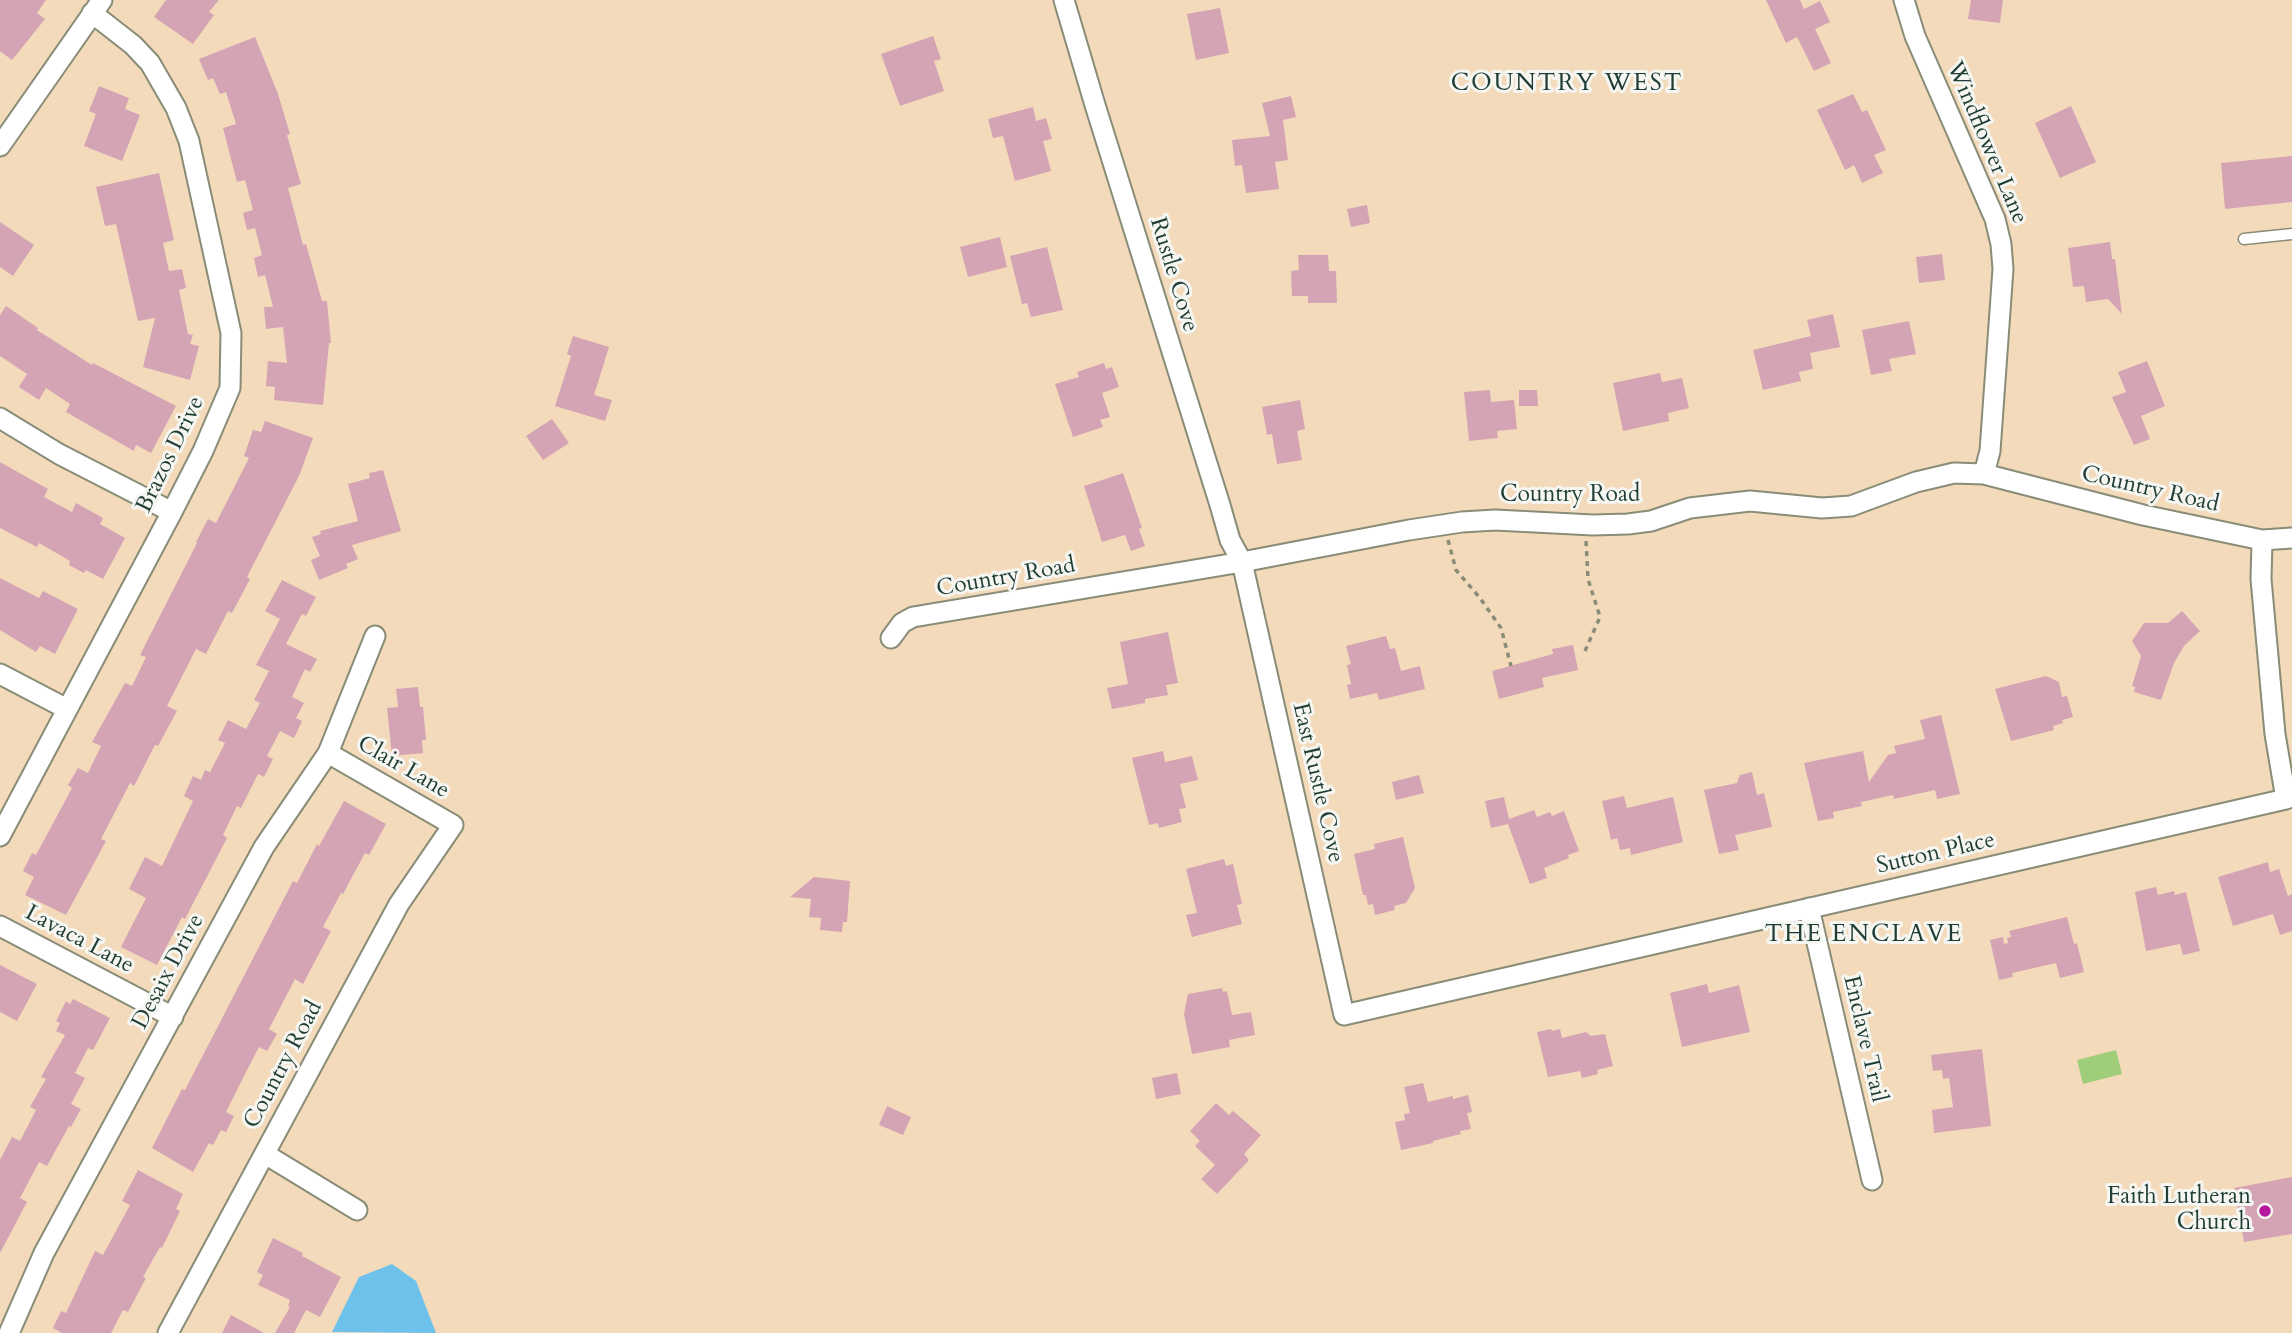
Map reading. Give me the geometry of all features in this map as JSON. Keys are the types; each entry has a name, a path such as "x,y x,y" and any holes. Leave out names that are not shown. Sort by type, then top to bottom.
{"street":[{"name":"Rustle Cove","path":"1065,0 1094,105 1227,528 1242,562"},
{"name":"Windflower Lane","path":"1904,0 1915,36 1995,219 2001,244 2003,269 1990,451 1984,474"},
{"path":"0,146 6,124 97,7"},
{"name":"Brazos Drive","path":"0,836 172,512 203,451 230,388 231,333 189,141 176,108 150,63 97,7"},
{"path":"0,418 60,454 172,512"},
{"name":"Country Road","path":"891,638 902,623 913,617 1444,525 1495,520 1586,524 1651,521 1690,508 1750,501 1822,508 1851,506 1916,482 1954,473 1984,474 2143,515 2262,540 2292,538"},
{"name":"Sutton Place","path":"1344,1015 2286,799 2274,734 2261,579 2262,540"},
{"name":"East Rustle Cove","path":"1242,562 1344,1015"},
{"name":"Desaix Drive","path":"9,1333 44,1253 264,847 328,753 375,636"},
{"path":"0,674 66,709"},
{"name":"Clair Lane","path":"328,753 453,825"},
{"name":"Country Road","path":"168,1333 399,904 453,825"},
{"name":"Enclave Trail","path":"1809,908 1872,1180"},
{"name":"Lavaca Lane","path":"0,926 173,1017"},
{"path":"265,1154 357,1210"}],"lane":[{"path":"2244,240 2292,234"}],"path":[{"path":"1585,651 1600,617 1587,579 1586,524"},
{"path":"1444,525 1456,570 1501,628 1511,666"}],"green space":[{"path":"2116,1050 2122,1074 2083,1084 2077,1060"}],"water":[{"path":"392,1264 416,1281 436,1333 332,1332 359,1277"}],"building":[{"path":"0,0 46,0 37,13 45,19 12,60 0,51"},
{"path":"166,0 219,0 209,12 214,15 193,44 154,17"},
{"path":"1766,0 1800,0 1804,9 1820,1 1830,22 1815,29 1831,63 1814,71 1797,37 1786,43"},
{"path":"1971,0 2003,0 2000,23 1968,19"},
{"path":"1220,8 1229,53 1196,60 1187,14"},
{"path":"933,36 941,59 934,61 944,91 900,106 881,54"},
{"path":"255,37 278,94 290,134 287,135 301,184 288,188 303,245 306,244 322,301 327,301 331,343 323,405 274,400 275,387 266,386 268,361 287,363 283,327 266,329 264,307 273,307 265,275 258,277 254,258 262,255 255,228 247,230 243,213 253,210 245,180 237,182 223,128 236,124 226,92 220,94 213,78 208,80 199,59"},
{"path":"99,86 129,98 125,109 140,115 122,161 84,146 96,114 89,111"},
{"path":"1853,94 1862,112 1867,110 1886,150 1874,155 1883,173 1862,183 1854,165 1845,170 1817,110"},
{"path":"1291,96 1296,117 1283,120 1288,160 1275,162 1279,189 1246,193 1242,165 1235,166 1232,140 1270,136 1262,103"},
{"path":"2071,106 2096,162 2060,178 2035,123"},
{"path":"1033,107 1036,121 1046,118 1052,139 1043,141 1051,171 1015,181 1003,136 993,138 988,119"},
{"path":"2292,156 2292,202 2225,209 2221,163"},
{"path":"159,173 174,240 163,243 169,271 182,269 186,288 179,290 188,334 193,335 190,344 199,346 190,380 143,367 155,318 138,321 116,224 105,226 96,187"},
{"path":"1367,205 1370,223 1351,227 1347,209"},
{"path":"0,222 34,245 13,276 0,267"},
{"path":"1000,237 1007,267 968,277 960,247"},
{"path":"2110,242 2112,259 2115,259 2122,314 2108,299 2086,302 2084,286 2073,287 2068,248"},
{"path":"1047,247 1063,310 1031,317 1027,303 1022,304 1010,256"},
{"path":"1942,254 1945,280 1919,283 1916,257"},
{"path":"1298,255 1328,255 1329,271 1336,271 1337,303 1308,303 1308,296 1292,296 1291,271 1299,270"},
{"path":"6,306 38,328 37,330 92,365 93,363 176,406 151,453 136,445 134,451 66,412 70,404 46,388 39,400 19,387 27,374 0,356 0,315"},
{"path":"1833,314 1840,347 1810,353 1813,369 1799,372 1801,381 1763,390 1753,350 1811,336 1807,320"},
{"path":"1909,321 1916,354 1889,359 1892,371 1871,375 1862,330"},
{"path":"573,336 609,347 594,395 612,400 605,421 555,406 571,356 567,354"},
{"path":"2147,361 2165,406 2141,416 2150,439 2134,445 2112,397 2126,392 2118,372"},
{"path":"1104,363 1106,369 1112,367 1119,387 1102,393 1110,417 1100,420 1103,427 1073,437 1055,384 1079,377 1077,372"},
{"path":"1660,373 1662,382 1682,378 1689,408 1668,413 1669,421 1623,431 1613,383"},
{"path":"1490,390 1491,402 1514,400 1517,429 1497,431 1498,438 1469,441 1464,392"},
{"path":"1519,390 1537,390 1538,406 1519,406"},
{"path":"1300,400 1305,429 1297,431 1302,460 1277,464 1272,434 1267,435 1262,407"},
{"path":"552,419 569,443 543,460 526,436"},
{"path":"265,421 313,438 299,476 247,577 250,579 232,613 228,611 206,654 196,649 167,706 177,711 158,746 155,745 134,786 130,783 101,839 106,841 66,915 25,895 34,877 23,871 32,853 36,855 72,788 68,785 78,768 88,773 101,746 92,742 125,683 132,686 146,657 140,655 196,542 208,519 216,523 249,458 244,456 253,430 261,432"},
{"path":"0,462 48,489 44,497 72,512 76,503 103,518 100,524 125,538 103,579 69,565 70,561 39,543 37,547 0,528"},
{"path":"383,470 401,531 352,545 358,559 346,564 348,568 319,580 311,560 320,556 312,537 321,534 320,531 358,521 348,484 370,478 369,473"},
{"path":"1123,473 1142,528 1139,529 1145,546 1131,551 1125,535 1102,542 1084,486"},
{"path":"0,578 39,598 43,591 78,609 55,654 40,646 36,652 0,630"},
{"path":"282,580 316,597 306,616 302,614 286,644 317,659 310,672 305,669 292,697 304,703 296,718 302,721 294,738 280,731 267,756 273,759 264,777 258,774 241,808 237,806 223,835 227,838 185,919 182,917 157,965 121,947 146,898 129,889 145,857 162,866 193,801 184,796 193,776 201,780 205,770 210,772 225,743 218,740 228,720 246,729 260,703 254,700 269,671 256,665 280,619 265,611"},
{"path":"2182,611 2200,631 2184,646 2174,663 2161,700 2134,692 2135,687 2132,686 2141,656 2132,641 2144,623 2168,623"},
{"path":"1168,632 1178,683 1166,685 1168,695 1145,699 1145,703 1112,709 1107,688 1128,684 1120,642"},
{"path":"1386,636 1390,649 1395,648 1401,671 1420,666 1425,689 1379,700 1377,693 1350,699 1347,685 1351,684 1347,665 1351,664 1346,646"},
{"path":"1573,645 1578,670 1542,678 1544,687 1499,699 1492,671 1553,654 1552,649"},
{"path":"2046,676 2059,682 2062,697 2067,696 2073,717 2053,726 2054,730 2011,741 1995,689"},
{"path":"418,687 426,740 422,740 423,753 392,756 387,708 398,707 396,689"},
{"path":"1941,715 1960,794 1937,799 1935,790 1894,799 1893,795 1861,802 1862,806 1833,812 1834,818 1818,821 1804,763 1863,751 1869,782 1888,755 1896,753 1894,746 1925,739 1920,720"},
{"path":"1163,751 1165,762 1192,756 1198,780 1180,784 1186,808 1179,809 1182,822 1159,828 1158,823 1149,825 1132,758"},
{"path":"1752,772 1757,795 1764,793 1772,827 1735,835 1739,850 1719,854 1704,790 1737,783 1740,775"},
{"path":"1419,775 1424,793 1396,800 1392,782"},
{"path":"1624,796 1627,808 1673,797 1683,842 1631,855 1630,848 1620,850 1617,838 1611,840 1602,801"},
{"path":"1504,797 1509,819 1534,810 1537,817 1550,812 1552,816 1564,811 1579,851 1544,868 1547,878 1530,884 1508,824 1491,828 1485,801"},
{"path":"344,801 386,824 369,855 365,853 323,927 331,931 303,984 295,979 269,1029 277,1034 267,1051 259,1047 246,1072 226,1112 234,1116 226,1132 221,1130 213,1145 209,1143 193,1172 152,1148 293,881 297,883"},
{"path":"1403,837 1415,888 1406,903 1394,906 1395,910 1375,915 1373,904 1368,905 1366,895 1363,895 1354,854 1375,849 1374,844"},
{"path":"1224,859 1226,866 1233,864 1242,904 1237,905 1242,924 1192,937 1186,915 1197,913 1186,869"},
{"path":"2268,862 2270,872 2279,869 2288,896 2292,894 2292,931 2280,935 2273,914 2233,926 2218,877"},
{"path":"814,877 850,881 847,922 843,922 842,932 820,930 821,918 809,917 811,899 790,897"},
{"path":"2156,887 2158,895 2174,891 2175,895 2186,892 2200,951 2183,955 2180,944 2146,951 2135,892"},
{"path":"2067,917 2084,972 2060,978 2056,963 2012,973 2013,977 1999,980 1990,940 2003,937 2004,944 2008,943 2007,938 2011,937 2009,931"},
{"path":"0,965 37,984 17,1021 0,1012"},
{"path":"1707,984 1709,993 1739,985 1750,1032 1682,1047 1670,993"},
{"path":"1222,988 1223,992 1227,991 1232,1015 1251,1012 1255,1035 1229,1040 1230,1047 1192,1054 1184,1014 1188,994"},
{"path":"73,999 110,1018 93,1050 88,1048 75,1073 85,1078 71,1104 81,1109 47,1166 39,1162 20,1198 27,1202 0,1253 0,1160 12,1137 20,1141 36,1110 30,1107 46,1079 41,1077 65,1035 56,1031 60,1023 56,1021 66,1001 70,1004"},
{"path":"1560,1029 1562,1038 1586,1032 1591,1036 1605,1034 1613,1066 1582,1078 1580,1071 1548,1077 1537,1032"},
{"path":"1982,1049 1991,1126 1934,1133 1932,1110 1953,1107 1949,1078 1943,1079 1942,1070 1933,1071 1931,1055"},
{"path":"1177,1073 1181,1094 1156,1099 1152,1078"},
{"path":"1423,1083 1428,1102 1468,1095 1472,1112 1467,1113 1471,1129 1433,1143 1401,1150 1395,1122 1405,1120 1404,1114 1410,1113 1404,1087"},
{"path":"1216,1103 1229,1115 1233,1111 1261,1135 1244,1154 1249,1160 1217,1194 1201,1179 1215,1165 1195,1146 1200,1141 1190,1131"},
{"path":"887,1106 911,1117 903,1135 879,1125"},
{"path":"138,1170 183,1194 176,1209 180,1211 162,1248 160,1247 143,1277 146,1278 128,1312 123,1310 111,1333 62,1333 53,1328 61,1311 66,1313 95,1251 103,1255 130,1205 122,1201"},
{"name":"Faith Lutheran Church","path":"2292,1177 2292,1234 2244,1242 2234,1188"},
{"path":"273,1238 341,1277 320,1317 306,1310 294,1333 275,1333 290,1307 290,1300 258,1285 263,1275 257,1272"},
{"path":"231,1315 264,1333 222,1333"}],"place":[{"name":"Faith Lutheran Church","path":"2265,1211"}],"district":[{"name":"COUNTRY WEST","path":"1567,84"},
{"name":"THE ENCLAVE","path":"1864,935"}]}
